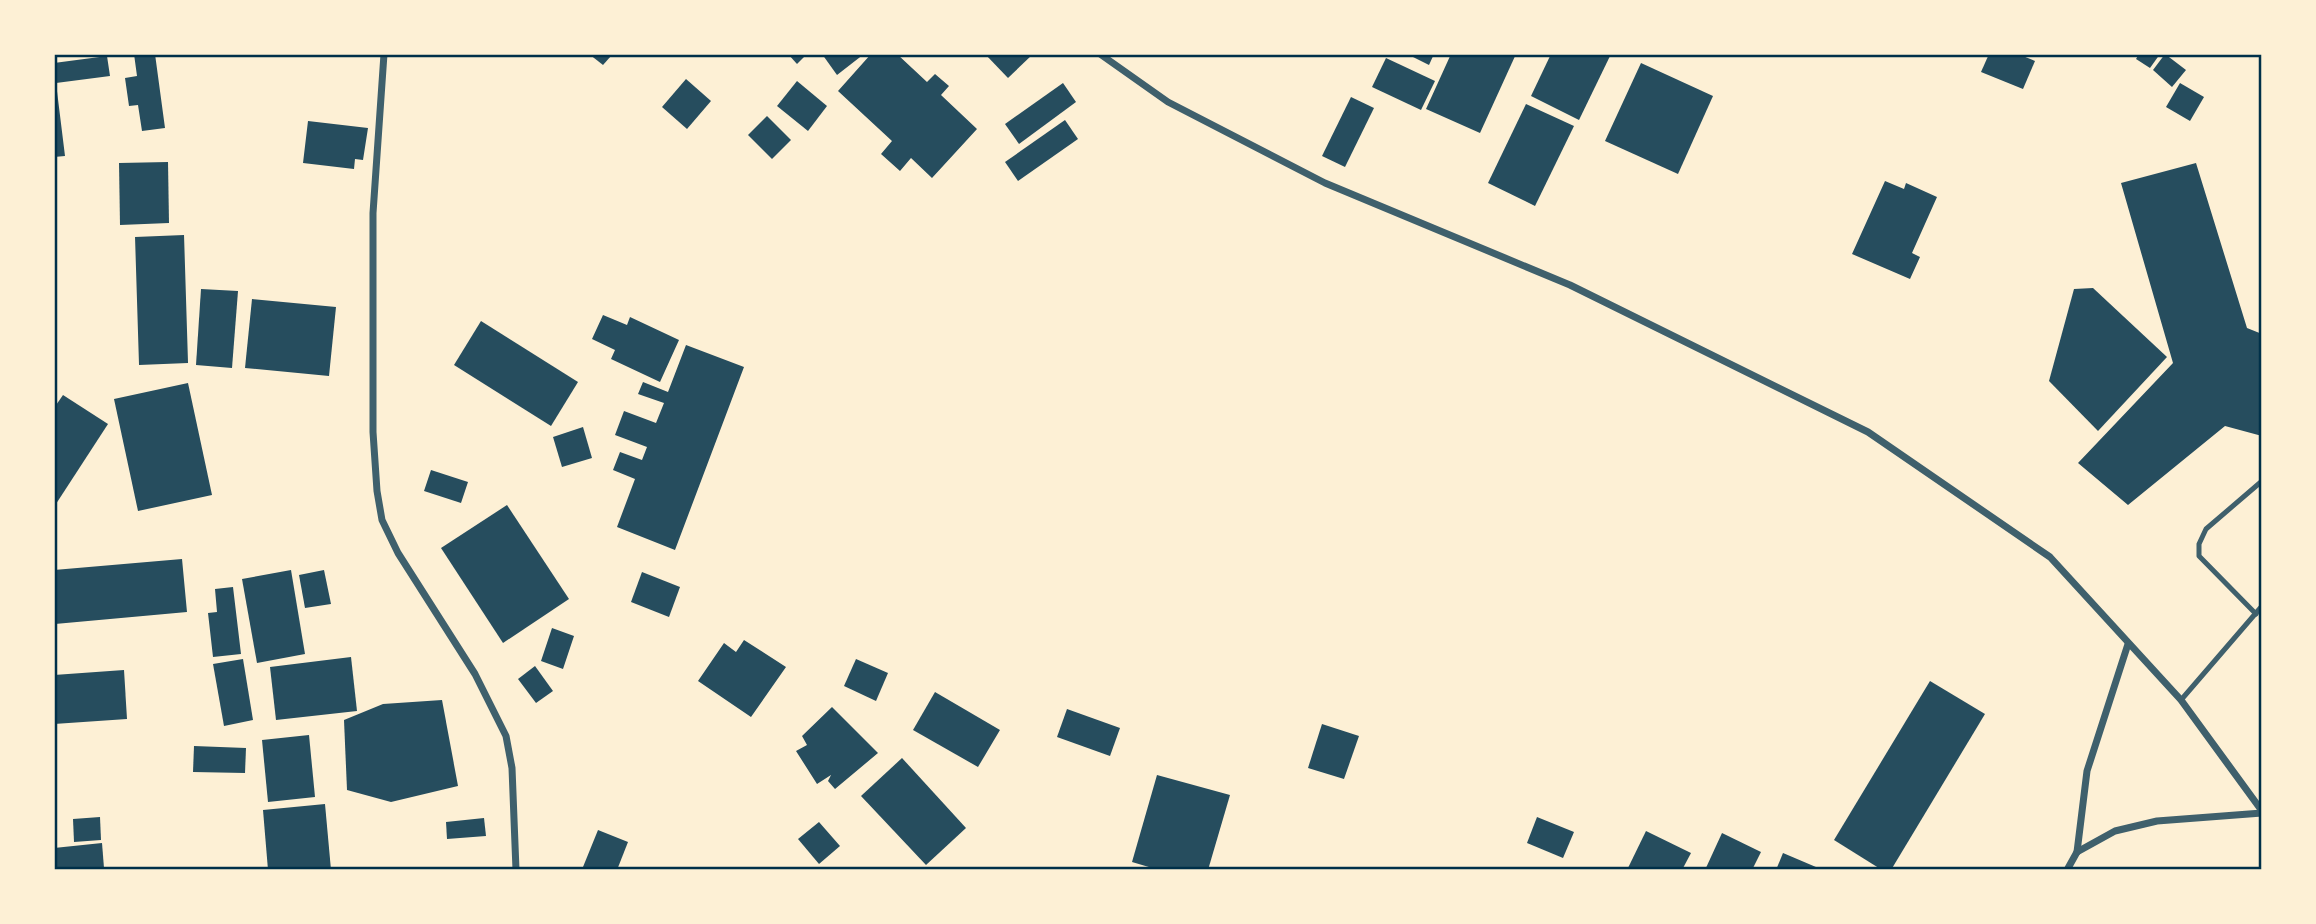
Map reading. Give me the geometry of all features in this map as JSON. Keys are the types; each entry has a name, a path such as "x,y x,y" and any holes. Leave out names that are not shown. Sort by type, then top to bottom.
{"street":[{"path":"384,54 373,213 373,432 377,491 382,520 398,553 475,674 506,736 512,768 516,870"},
{"path":"1100,54 1168,102 1325,183 1570,285 1868,432 2050,557 2181,700 2262,812"},
{"path":"2067,870 2077,852 2087,771 2128,644"},
{"path":"2077,852 2115,831 2157,821 2262,812"}],"lane":[{"path":"2256,614 2199,556 2206,529 2262,481"},
{"path":"2181,700 2262,606"}],"building":[{"path":"134,54 155,54 165,128 142,131 138,105 129,106 125,78 137,76"},
{"path":"589,54 609,54 611,56 603,65"},
{"path":"788,54 807,54 797,64"},
{"path":"822,54 864,54 837,75"},
{"path":"871,54 897,54 927,82 935,74 949,86 941,95 977,129 932,178 911,158 900,171 881,154 892,141 838,91"},
{"path":"985,54 1033,54 1008,78"},
{"path":"1407,54 1434,54 1429,65"},
{"path":"1451,54 1516,54 1480,133 1426,109"},
{"path":"1551,54 1611,54 1579,120 1531,96"},
{"path":"1989,54 2018,54 2035,61 2023,89 1981,72"},
{"path":"2139,54 2160,54 2150,68 2136,59"},
{"path":"2165,54 2186,70 2172,87 2153,70"},
{"path":"107,56 110,76 56,83 65,156 54,157 54,63"},
{"path":"1386,58 1435,81 1421,110 1372,87"},
{"path":"1641,63 1713,96 1678,174 1605,141"},
{"path":"686,79 711,101 687,129 662,107"},
{"path":"797,81 827,106 808,131 777,106"},
{"path":"1063,83 1076,102 1019,144 1005,124"},
{"path":"2180,83 2204,97 2190,121 2166,107"},
{"path":"1351,97 1374,108 1345,167 1322,156"},
{"path":"1526,104 1574,126 1535,206 1488,183"},
{"path":"767,116 791,140 772,159 748,135"},
{"path":"1065,120 1078,139 1018,181 1005,162"},
{"path":"308,121 368,128 363,160 355,159 354,169 303,163"},
{"path":"168,162 169,223 120,225 119,163"},
{"path":"2196,163 2247,328 2262,334 2262,436 2225,426 2128,505 2078,463 2173,363 2121,183"},
{"path":"1885,181 1904,189 1906,183 1937,197 1912,253 1920,257 1910,279 1852,254"},
{"path":"184,235 188,363 139,365 135,237"},
{"path":"2093,288 2167,357 2098,431 2049,381 2074,289"},
{"path":"201,289 238,291 232,368 196,365"},
{"path":"252,299 336,307 329,376 245,368"},
{"path":"603,315 627,325 630,317 679,340 660,382 611,359 615,350 592,339"},
{"path":"481,321 578,382 551,426 454,365"},
{"path":"686,345 744,367 675,550 617,527 635,479 613,470 620,452 642,460 647,447 615,435 624,411 656,423 664,403 638,394 643,382 668,392"},
{"path":"188,383 212,495 138,511 114,399"},
{"path":"63,395 108,424 54,507 54,408"},
{"path":"583,427 592,458 562,467 553,437"},
{"path":"431,470 468,482 461,503 424,491"},
{"path":"507,505 569,599 503,643 441,548"},
{"path":"182,559 187,612 55,624 54,570"},
{"path":"291,570 305,654 257,663 242,579"},
{"path":"324,570 331,604 305,608 299,575"},
{"path":"642,572 680,587 669,617 631,602"},
{"path":"233,587 241,654 213,657 208,613 217,612 215,589"},
{"path":"552,628 574,636 563,669 541,661"},
{"path":"744,640 786,667 751,717 698,681 724,643 736,652"},
{"path":"351,657 357,711 276,720 270,667"},
{"path":"243,659 253,720 224,726 213,664"},
{"path":"856,659 888,673 876,701 844,686"},
{"path":"535,666 553,691 536,703 518,679"},
{"path":"124,670 127,719 54,724 54,675"},
{"path":"1930,681 1985,714 1891,870 1882,870 1834,840"},
{"path":"935,692 1000,730 978,767 913,730"},
{"path":"442,700 458,786 391,802 347,790 344,720 383,704"},
{"path":"832,707 878,753 835,789 828,781 831,775 817,784 796,751 807,745 802,736"},
{"path":"1067,709 1120,728 1110,756 1057,737"},
{"path":"1322,724 1359,736 1344,779 1308,768"},
{"path":"309,735 315,797 268,802 262,740"},
{"path":"194,746 246,748 245,773 193,772"},
{"path":"902,758 966,828 926,865 861,796"},
{"path":"1157,775 1230,795 1208,870 1159,870 1132,862"},
{"path":"325,804 331,870 268,870 263,810"},
{"path":"100,817 101,840 74,842 73,819"},
{"path":"1537,817 1574,832 1563,858 1527,843"},
{"path":"484,818 486,836 447,839 446,822"},
{"path":"819,822 840,846 819,864 798,839"},
{"path":"598,830 628,842 617,870 589,870 583,867"},
{"path":"1646,831 1691,853 1682,870 1627,870"},
{"path":"1722,833 1761,852 1752,870 1705,870"},
{"path":"102,843 104,868 54,870 54,848"},
{"path":"1783,853 1823,870 1776,870"}]}
